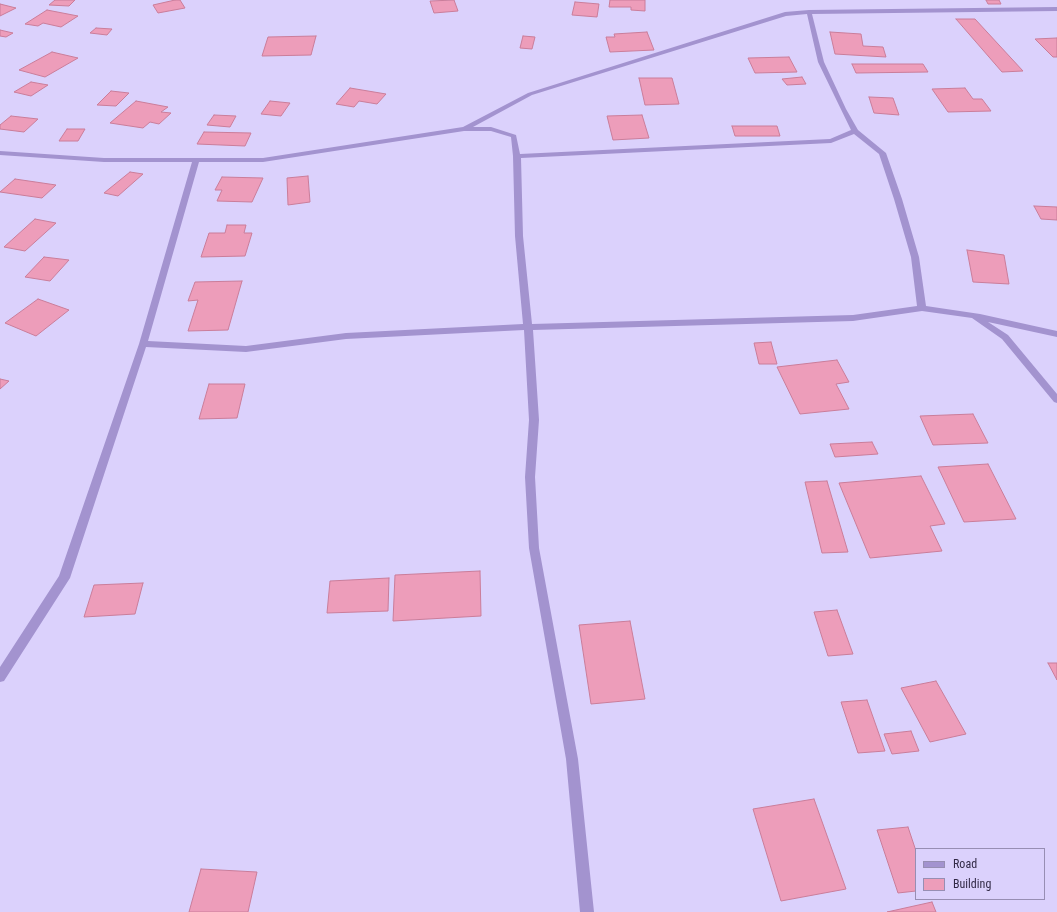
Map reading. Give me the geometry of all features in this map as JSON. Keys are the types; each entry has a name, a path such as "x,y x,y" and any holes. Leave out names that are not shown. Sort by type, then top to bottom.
{"street":[{"path":"464,129 530,94 785,14 809,12 1057,9"},
{"path":"809,12 821,62 843,110 855,131 882,153 915,257 922,308"},
{"path":"0,153 104,160 263,160 464,129 491,129 514,136 517,156 519,236 528,327 534,420 530,477 534,548 572,759 587,912"},
{"path":"517,156 831,141 855,131"},
{"path":"0,677 64,578 143,344 196,160"},
{"path":"143,344 246,349 346,336 528,327 853,318 922,308 974,316 1057,334"},
{"path":"974,316 1005,337 1057,400"}],"building":[{"path":"55,0 75,0 69,6 49,5"},
{"path":"180,0 185,8 158,13 153,5"},
{"path":"454,0 458,11 434,13 430,1"},
{"path":"610,0 645,0 645,11 631,10 631,7 609,7"},
{"path":"986,0 999,0 1001,4 988,4"},
{"path":"575,2 599,4 597,17 572,15"},
{"path":"0,4 16,8 0,16"},
{"path":"47,10 78,16 61,27 43,23 38,26 25,24"},
{"path":"956,19 975,19 1023,71 1002,72"},
{"path":"96,28 112,29 107,35 90,33"},
{"path":"0,30 13,33 6,37 0,36"},
{"path":"647,32 654,50 610,52 606,37 615,37 614,34"},
{"path":"830,32 861,34 863,46 883,47 886,57 835,54"},
{"path":"316,36 311,55 262,56 268,37"},
{"path":"523,36 535,37 532,49 520,48"},
{"path":"1057,38 1057,57 1053,57 1035,39"},
{"path":"52,52 78,58 45,77 19,70"},
{"path":"789,57 797,72 755,73 748,58"},
{"path":"852,64 923,64 928,72 856,73"},
{"path":"802,77 806,84 787,85 782,79"},
{"path":"639,78 672,78 679,104 645,105"},
{"path":"31,82 48,85 31,96 14,92"},
{"path":"350,88 386,94 377,104 359,101 354,107 336,104"},
{"path":"965,88 973,99 982,99 991,111 948,112 932,89"},
{"path":"111,91 129,93 116,106 97,105"},
{"path":"869,97 893,98 899,115 874,113"},
{"path":"136,101 168,107 161,112 171,113 159,124 150,122 143,128 110,123"},
{"path":"270,101 290,103 281,116 261,114"},
{"path":"214,115 236,116 230,127 207,125"},
{"path":"642,115 649,138 613,140 607,116"},
{"path":"11,116 38,119 24,132 0,129 0,125"},
{"path":"732,126 777,126 780,136 735,136"},
{"path":"67,129 85,129 78,141 59,141"},
{"path":"204,132 251,133 245,146 197,144"},
{"path":"130,172 143,174 118,196 104,193"},
{"path":"308,176 310,202 288,205 287,178"},
{"path":"222,177 263,178 252,202 217,201 222,190 215,190"},
{"path":"15,179 56,185 42,198 0,192"},
{"path":"1034,206 1057,207 1057,220 1041,219"},
{"path":"35,219 56,223 25,251 4,247"},
{"path":"227,225 246,225 244,233 252,233 245,256 201,257 209,233 225,233"},
{"path":"967,250 1004,255 1009,284 973,282"},
{"path":"44,257 69,260 50,281 25,277"},
{"path":"242,281 228,330 188,331 198,300 188,301 195,282"},
{"path":"38,299 69,310 36,336 5,323"},
{"path":"771,342 777,364 759,364 754,343"},
{"path":"837,360 849,382 836,384 849,409 800,414 777,367"},
{"path":"0,379 9,381 0,389"},
{"path":"209,384 245,384 237,418 199,419"},
{"path":"973,414 988,443 933,445 920,416"},
{"path":"872,442 878,454 835,457 830,444"},
{"path":"988,464 1016,519 964,522 938,467"},
{"path":"921,476 945,524 930,526 942,551 870,558 839,483"},
{"path":"827,481 848,552 822,553 805,482"},
{"path":"480,571 481,616 393,621 395,575"},
{"path":"389,578 388,611 327,613 330,581"},
{"path":"143,583 135,614 84,617 94,585"},
{"path":"837,610 853,654 828,656 814,612"},
{"path":"630,621 645,699 591,704 579,625"},
{"path":"1048,663 1057,663 1057,680"},
{"path":"936,681 966,734 930,742 901,688"},
{"path":"867,700 885,751 858,753 841,702"},
{"path":"911,731 919,751 892,754 884,734"},
{"path":"814,799 846,889 781,901 753,809"},
{"path":"908,827 915,848 915,891 898,893 877,830"},
{"path":"201,869 257,872 248,912 189,912"},
{"path":"932,902 936,912 887,912"}]}
